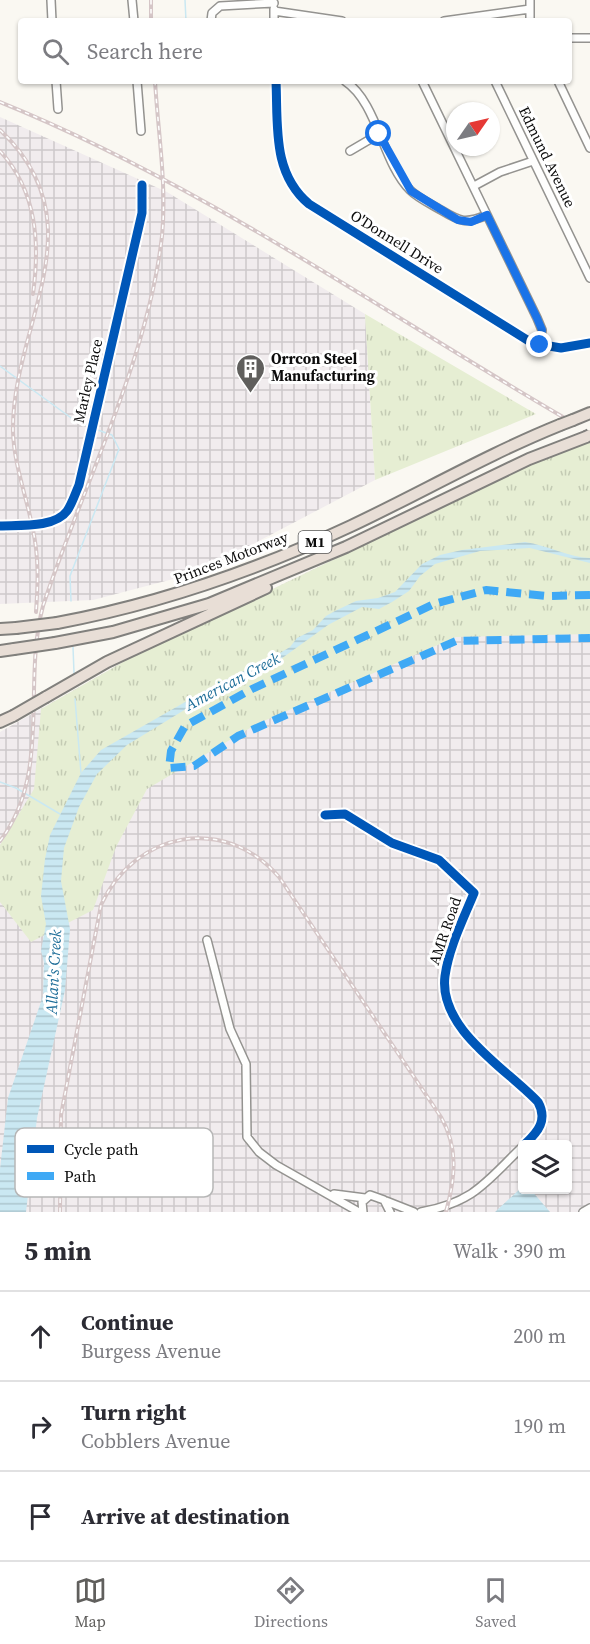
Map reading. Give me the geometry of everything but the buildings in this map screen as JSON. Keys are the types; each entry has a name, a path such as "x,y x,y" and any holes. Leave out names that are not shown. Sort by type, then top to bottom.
{"highway":[{"name":"Princes Motorway","path":"0,629 57,623 163,600 270,561 351,526 520,441 590,414"},
{"name":"M1","path":"0,651 113,632 188,611 346,547 528,459 588,436"},
{"path":"0,723 107,662 304,570 346,547"}],"street":[{"path":"51,0 52,18"},
{"path":"132,0 134,18"},
{"path":"530,0 530,18"},
{"path":"211,18 212,13 220,6 274,5 329,18"},
{"path":"472,18 530,9"},
{"path":"572,38 590,38"},
{"path":"56,84 58,109"},
{"path":"137,84 141,131"},
{"name":"O'Donnell Drive","path":"276,84 281,162 301,197 319,212 513,333 540,345 561,348 590,343"},
{"path":"348,84 360,96 411,191 458,220 471,222 487,215"},
{"path":"423,84 537,318 542,330 540,345"},
{"name":"Edmund Avenue","path":"496,84 590,278"},
{"path":"559,84 590,148"},
{"path":"350,151 379,134"},
{"path":"474,186 500,172 533,160"},
{"name":"Marley Place","path":"0,526 32,524 62,517 68,510 79,485 142,213 142,185"},
{"name":"AMR Road","path":"325,815 345,814 392,843 439,860 474,893 453,943 445,976 446,994 453,1013 465,1033 538,1102 542,1110 542,1125 529,1140"},
{"path":"207,940 230,1029 246,1064 247,1137 259,1152 276,1165 361,1212 365,1198"},
{"name":"AMR Road","path":"421,1212 453,1205 469,1197 518,1152"},
{"path":"323,1190 342,1196 365,1198 376,1196 414,1212"},
{"path":"386,1201 390,1212"},
{"path":"583,1212 590,1208"}],"shaded area":[{"path":"0,117 167,192 365,314 375,480 200,572 93,600 0,604"},
{"path":"590,442 590,1212 0,1212 0,732 132,657 536,462"}],"green space":[{"path":"365,314 536,414 375,480"},
{"path":"590,442 590,634 456,637 257,724 147,789 116,847 93,910 31,942 0,902 0,845 34,789 41,709 132,657 536,462"}],"water":[{"name":"American Creek","path":"525,542 573,556 590,558 590,563 530,548 480,551 435,564 420,576 409,591 392,602 379,609 362,607 328,625 267,669 204,698 127,745 97,774 79,807 64,848 61,881 70,929 65,990 36,1128 15,1128 15,1197 28,1197 26,1212 0,1212 0,1169 8,1098 43,996 44,962 41,951 46,924 41,896 45,859 50,835 81,773 101,750 215,685 275,656 290,647 297,638 313,630 326,616 356,601 378,598 395,592 422,564 440,555"},
{"path":"518,1191 518,1194 534,1194 550,1212 495,1212"}],"waterway":[{"path":"185,0 186,18"},
{"name":"Allan's Creek","path":"0,366 74,420 91,427"},
{"name":"Allan's Creek","path":"71,601 70,576 119,449 112,435 95,429"},
{"name":"Allan's Creek","path":"73,647 74,673"},
{"name":"Allan's Creek","path":"75,699 81,773"},
{"path":"0,782 16,788 60,814"}],"railway":[{"path":"151,0 151,18"},
{"path":"0,841 16,815 26,787 31,757 37,636 43,606 112,423 143,329 154,283 163,217 162,159 155,84"},
{"path":"0,102 74,134 217,209 563,417"},
{"path":"0,130 29,166 44,202 48,239 44,276 16,392 13,432 16,457 35,540 38,581 36,612"},
{"path":"0,151 22,183 29,200 36,256 33,294"},
{"path":"61,1128 61,1115 101,905 116,880 136,861 158,847 182,840 208,839 233,844 257,857 279,877 441,1117 451,1141 454,1164 452,1187 446,1212"},
{"path":"60,1197 60,1212"}],"marked path":[{"path":"590,595 547,596 486,590 434,604 252,689 185,726 171,751 169,768 194,766 238,736 456,641 590,638"}],"cycle path":[{"path":"276,84 279,148 283,163 297,192 309,204 532,343 561,348 590,343"},
{"path":"0,526 46,523 54,520 67,511 79,485 142,213 142,185"},
{"path":"325,815 345,814 392,843 439,860 474,893 450,955 445,976 446,995 452,1013 463,1030 493,1062 538,1102 542,1120 529,1140"}],"place":[{"name":"Orrcon Steel Manufacturing","path":"250,394"}],"route":[{"path":"379,134 401,178 411,191 458,220 471,222 487,215 542,330 540,345"}]}
